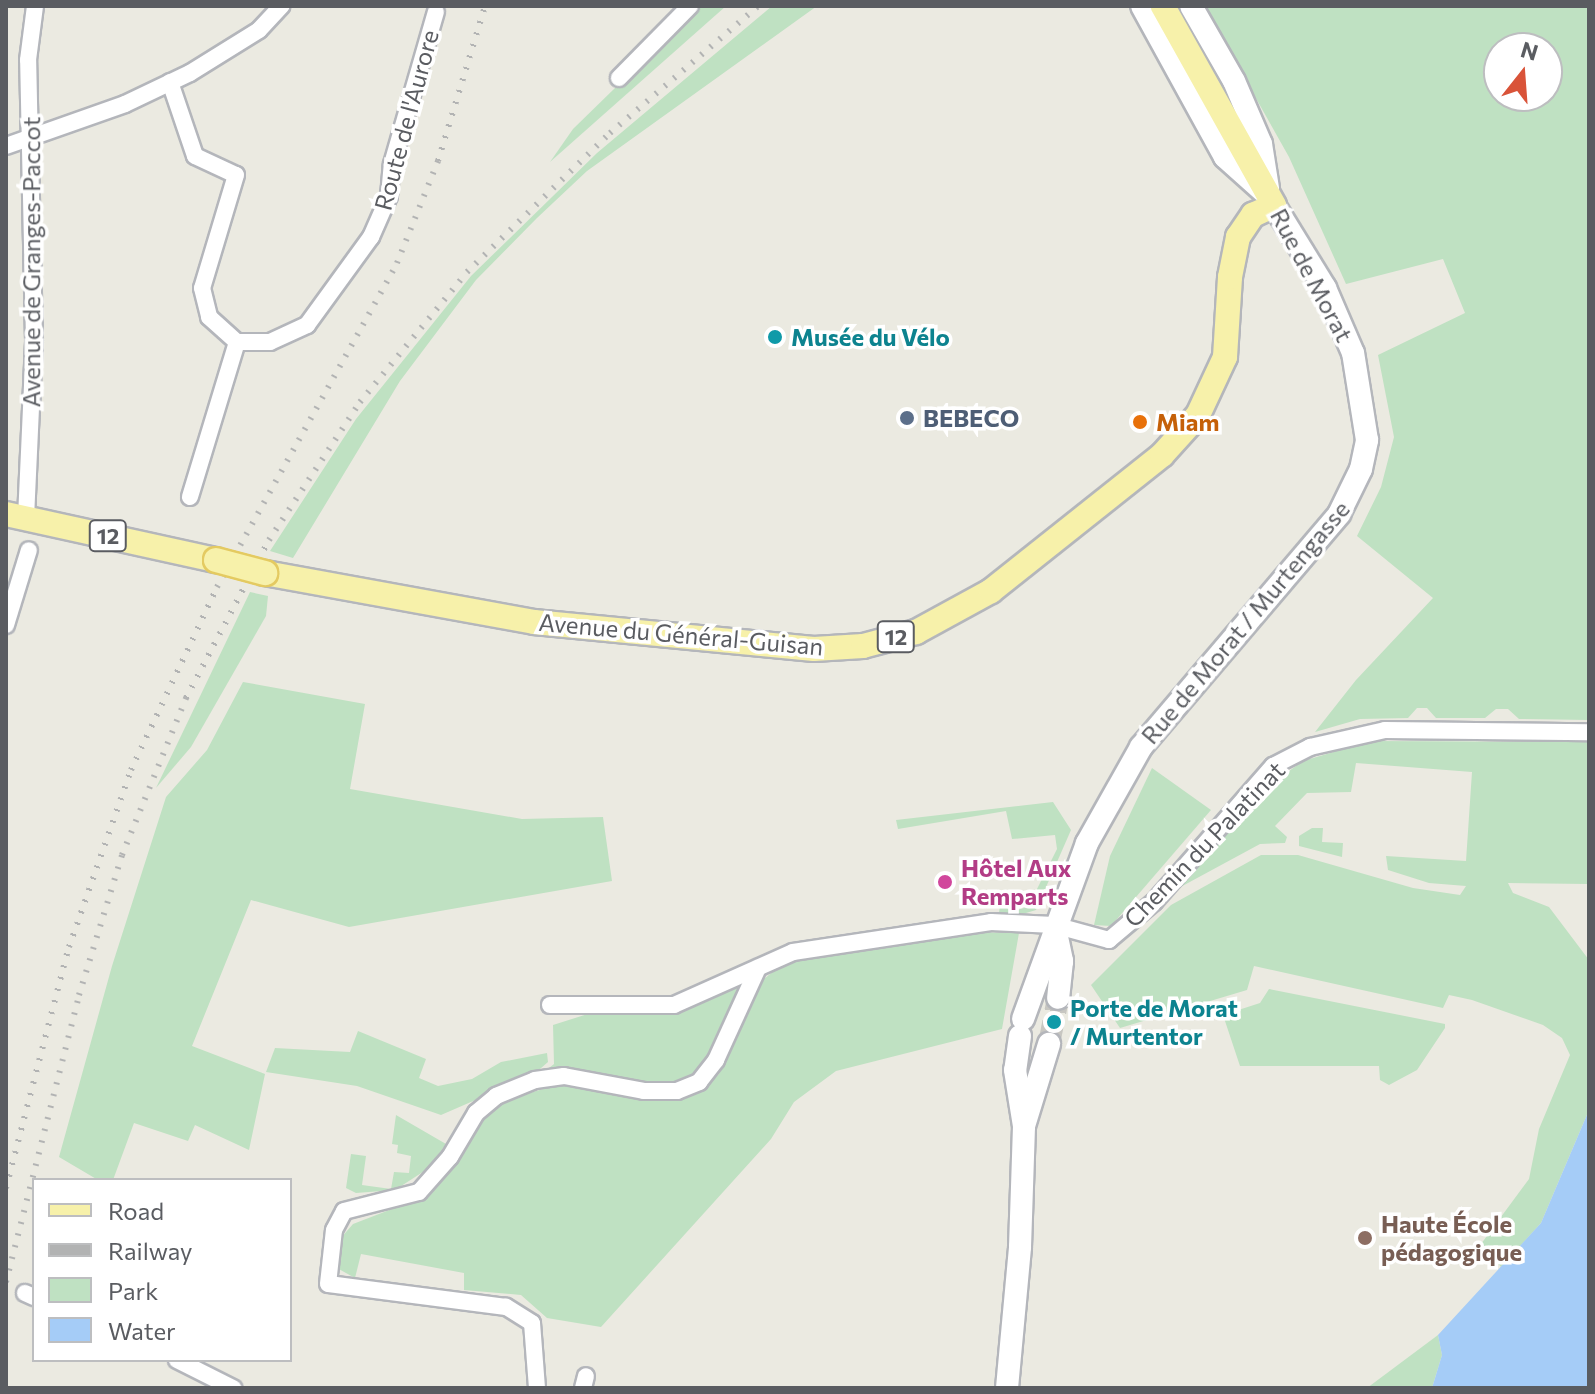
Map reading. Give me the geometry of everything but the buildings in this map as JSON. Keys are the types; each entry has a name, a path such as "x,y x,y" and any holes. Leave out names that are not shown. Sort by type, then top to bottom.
{"main road":[{"name":"Rue de Morat","path":"1142,6 1225,157 1272,201 1325,288 1353,353"},
{"path":"1163,6 1272,201"},
{"name":"Rue de Morat","path":"1191,6 1234,81 1261,144 1272,201"},
{"name":"Avenue du Général-Guisan","path":"16,516 265,573 534,622 731,643 863,646 916,632 991,591 1067,534 1162,455 1198,415 1225,357 1238,237 1253,215 1272,201"},
{"name":"Rue de Morat / Murtengasse","path":"1058,932 1087,843 1141,747 1321,537 1352,493 1367,440 1353,353"},
{"path":"1058,932 1062,961 1058,998"},
{"path":"1007,1388 1020,1247 1024,1126 1015,1070 1022,1028 1041,963 1058,932"},
{"path":"1024,1126 1049,1044"}],"street":[{"name":"Avenue de Granges-Paccot","path":"16,516 34,340 33,135 28,60 35,6"},
{"path":"6,146 170,82 259,30 281,6"},
{"path":"619,78 690,6"},
{"name":"Route de l'Aurore","path":"237,342 270,342 307,325 371,237 389,196 392,164 436,12"},
{"path":"170,82 195,156 236,175 202,288 209,317 237,342 190,497"},
{"path":"6,625 29,550"},
{"name":"Chemin du Palatinat","path":"1058,932 1109,940 1154,902 1273,766 1310,747 1385,730 1589,732"},
{"path":"550,1005 674,1005 793,952 991,922 1058,932"},
{"path":"537,1388 532,1323 506,1307 328,1284 334,1230 344,1211 419,1192 450,1157 476,1113 496,1096 535,1080 564,1076 644,1091 677,1091 699,1082 716,1060 758,968"},
{"path":"181,1362 233,1388"}],"green space":[{"path":"699,6 726,6 550,162 573,129"},
{"path":"772,6 817,6 587,171 537,218 476,280 400,381 293,558 270,551 356,419 471,276 597,153"},
{"path":"1204,6 1589,6 1589,720 1519,719 1508,709 1496,709 1485,718 1436,718 1427,708 1417,708 1408,718 1360,719 1315,732 1356,680 1433,598 1357,536 1381,487 1394,437 1378,355 1465,313 1443,259 1346,284 1289,157"},
{"path":"250,592 268,596 266,616 191,747 156,788"},
{"path":"243,682 365,704 350,789 522,819 603,817 612,881 349,927 251,900 192,1046 265,1074 249,1150 195,1125 188,1141 134,1123 114,1178 95,1178 59,1157 112,966 166,797 207,750"},
{"path":"1371,741 1589,742 1589,884 1508,883 1513,893 1549,907 1589,960 1589,1110 1541,1223 1501,1267 1481,1244 1529,1179 1539,1129 1570,1055 1562,1038 1543,1025 1472,1000 1449,995 1443,1008 1254,966 1247,990 1120,1028 1091,985 1171,905 1261,855 1298,855 1413,888 1460,895 1466,886 1429,883 1388,870 1386,856 1466,861 1472,772 1356,763 1351,792 1307,793 1275,826 1287,837 1285,843 1260,844 1175,890 1271,784 1303,761"},
{"path":"1152,768 1211,810 1111,926 1094,925 1110,856"},
{"path":"1053,802 1071,830 1036,910 1026,913 999,913 1000,905 1013,911 1038,904 1037,889 1057,849 1055,835 1012,839 1006,811 898,829 896,820"},
{"path":"1312,828 1323,828 1322,842 1343,843 1342,857 1299,846 1299,836"},
{"path":"974,932 1019,933 1002,1029 836,1071 794,1102 771,1139 601,1327 547,1318 521,1295 464,1290 464,1273 361,1254 355,1278 337,1268 340,1239 353,1224 418,1199 483,1116 503,1101 563,1083 679,1098 706,1087 719,1074 759,983 785,962"},
{"path":"736,984 740,993 715,1050 701,1069 679,1082 651,1086 544,1072 554,1064 553,1025 594,1012 675,1010"},
{"path":"1269,989 1445,1024 1445,1028 1417,1070 1389,1085 1380,1080 1379,1066 1240,1066 1223,1015 1260,1003"},
{"path":"358,1031 426,1059 419,1078 438,1086 472,1079 501,1062 547,1053 548,1062 533,1075 441,1115 357,1086 266,1072 275,1048 350,1052"},
{"path":"396,1115 446,1144 429,1168 395,1190 356,1193 346,1188 351,1154 366,1156 362,1185 391,1189 394,1172 409,1173 411,1156 397,1153 398,1145 392,1144"},
{"path":"1438,1335 1442,1355 1432,1388 1367,1388"}],"water":[{"path":"1589,1110 1589,1388 1432,1388 1442,1355 1438,1335 1541,1223"}],"tunnel":[{"path":"1049,1044 1058,998"}],"railway":[{"path":"6,1188 69,947 131,770 217,587 397,263 438,161 485,6"},
{"path":"32,1178 79,995 122,855 186,698 269,540 360,402 467,272 610,133 758,6"},
{"path":"6,1282 32,1180"}],"place":[{"name":"Musée du Vélo","path":"775,337"},
{"name":"BEBECO","path":"907,418"},
{"name":"Miam","path":"1140,422"},
{"name":"Hôtel Aux Remparts","path":"945,882"},
{"name":"Porte de Morat / Murtentor","path":"1054,1022"},
{"name":"Haute École pédagogique","path":"1365,1238"}]}
